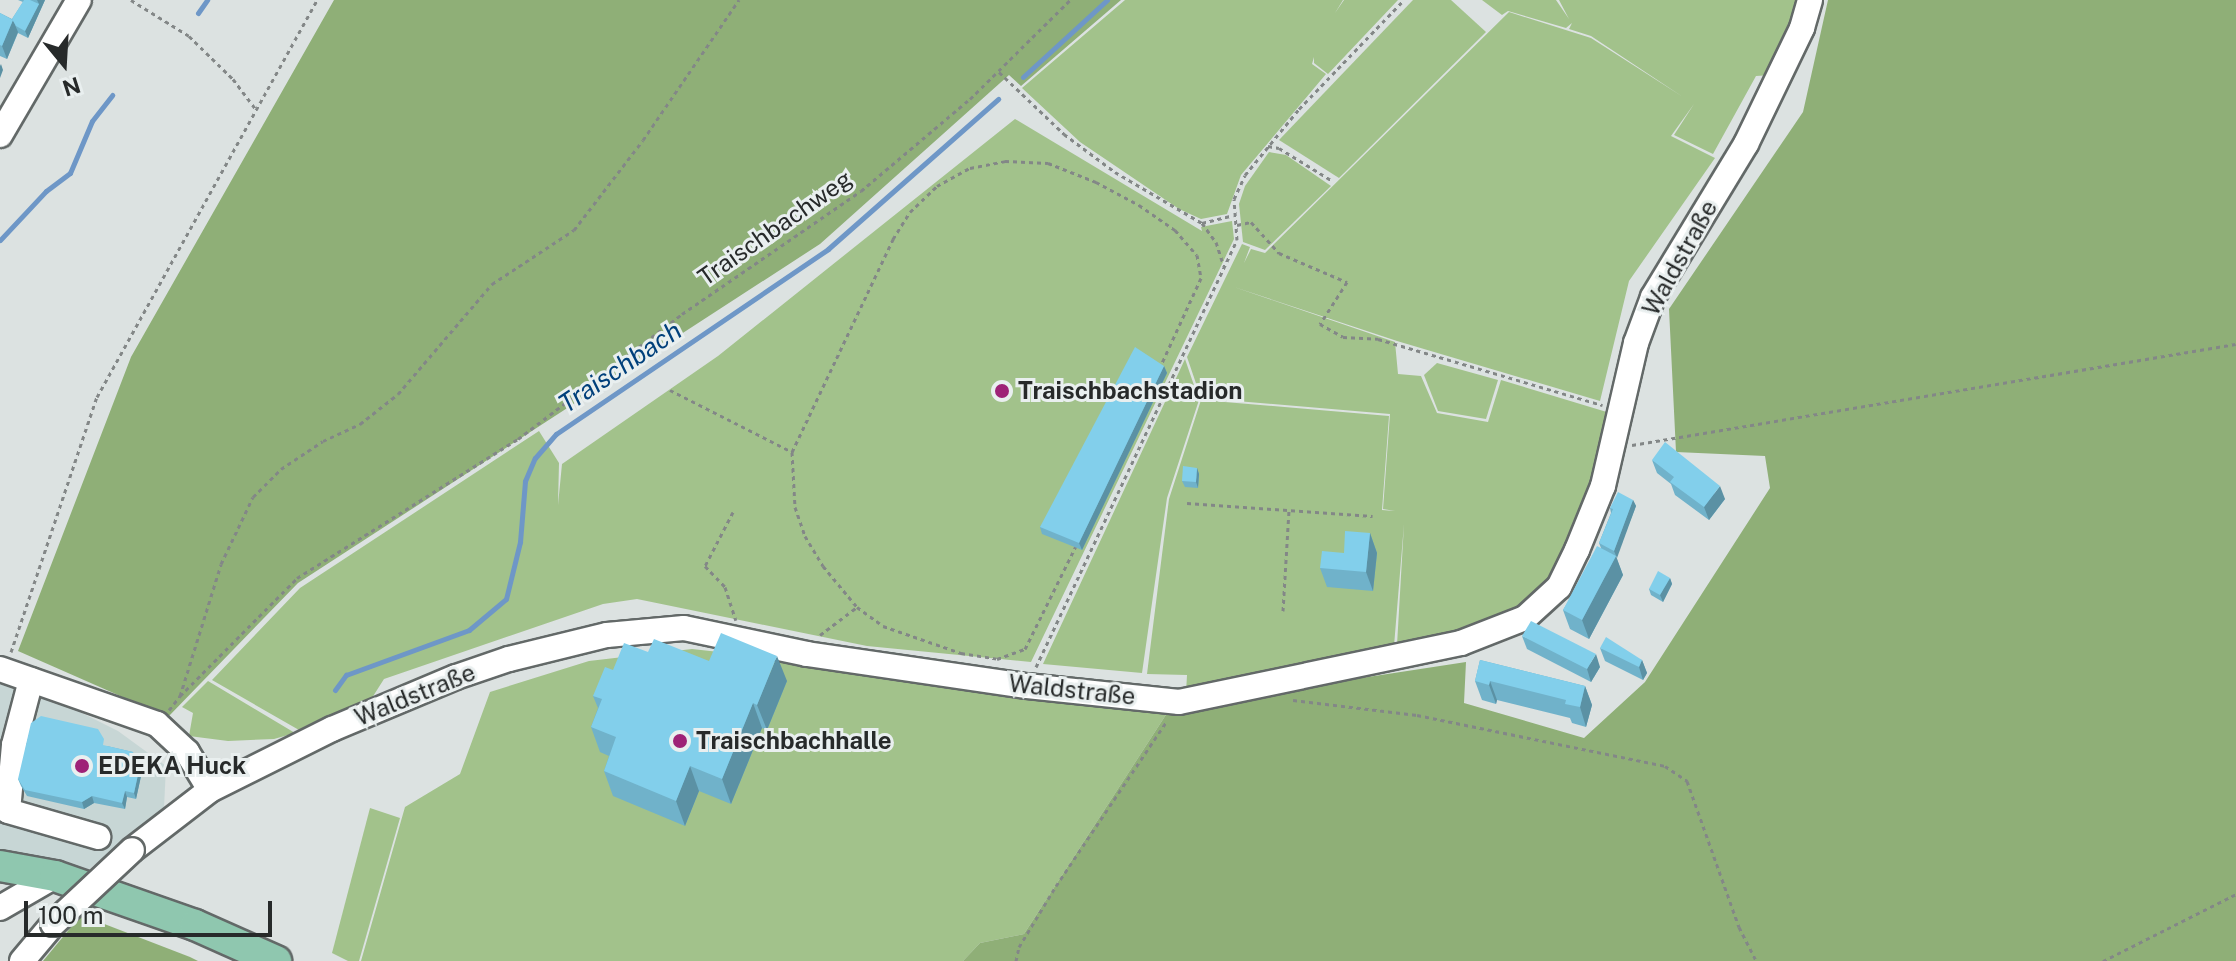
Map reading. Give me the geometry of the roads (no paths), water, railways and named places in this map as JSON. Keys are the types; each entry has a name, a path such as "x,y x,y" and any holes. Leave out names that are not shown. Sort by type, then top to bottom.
{"main road":[{"path":"0,866 55,876 195,925 276,961"}],"street":[{"path":"0,135 79,0"},
{"name":"Waldstraße","path":"22,961 53,924 132,850 210,790 332,729 509,659 607,635 684,628 807,654 1027,686 1179,702 1461,643 1525,618 1559,587 1603,486 1615,447 1636,343 1653,297 1746,144 1802,28 1810,0"},
{"path":"2,670 157,724 187,752 210,790"},
{"path":"31,680 14,745 4,810 98,837"},
{"path":"0,908 55,876"}],"waterway":[{"path":"198,13 207,0"},
{"name":"Traischbach","path":"1023,77 1107,0"},
{"path":"0,240 46,191 70,173 92,121 112,95"},
{"name":"Traischbach","path":"335,690 346,675 469,630 506,599 520,542 525,481 535,458 556,434 828,249 998,99"}],"place":[{"name":"Traischbachstadion","path":"1002,391"},
{"name":"Traischbachhalle","path":"680,741"},
{"name":"EDEKA Huck","path":"82,766"}]}
